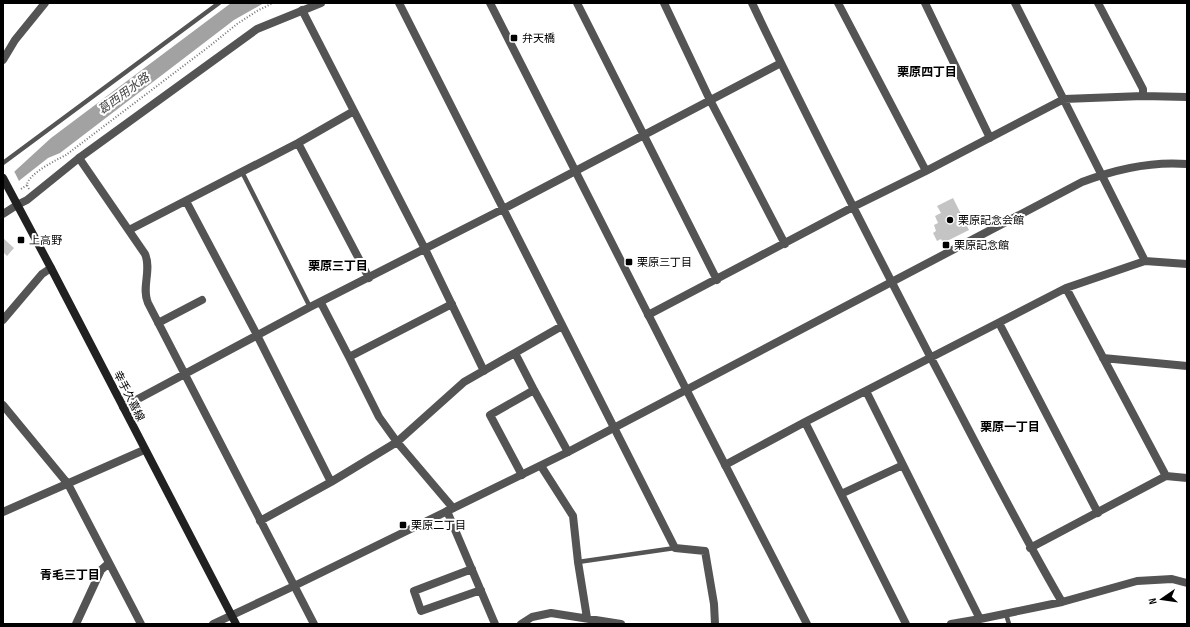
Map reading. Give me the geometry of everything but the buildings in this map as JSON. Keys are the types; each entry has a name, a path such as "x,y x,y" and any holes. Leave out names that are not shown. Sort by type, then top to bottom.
{"main road":[{"name":"幸手久喜線","path":"3,178 236,624"}],"street":[{"path":"3,60 15,40 45,3"},
{"path":"3,214 27,200 79,158 257,29 321,3"},
{"path":"399,3 674,548 704,551 714,604 715,624"},
{"path":"490,3 807,624"},
{"path":"577,3 717,280"},
{"path":"664,3 710,100 785,244"},
{"path":"752,3 891,282 1030,548 1062,602"},
{"path":"838,3 926,171"},
{"path":"925,3 990,138"},
{"path":"1015,3 1145,261"},
{"path":"1098,3 1142,89 1143,96"},
{"path":"302,10 425,249 484,370"},
{"path":"123,407 310,307 503,209 781,63"},
{"path":"648,315 853,207 926,171 1064,99 1143,96 1187,97"},
{"path":"129,230 298,143 354,111"},
{"path":"298,143 369,278"},
{"path":"79,158 146,254 148,260 146,299 314,624"},
{"path":"213,624 541,466 1082,182 1101,175 1148,164 1187,164"},
{"path":"186,201 257,335 331,482"},
{"path":"726,465 805,422 1066,288 1145,261 1187,264"},
{"path":"3,320 42,274 51,268"},
{"path":"1066,288 1166,476"},
{"path":"158,323 202,300"},
{"path":"321,302 379,417 450,510 495,624"},
{"path":"349,357 452,304"},
{"path":"999,323 1098,513"},
{"path":"260,521 331,482 397,442 464,382 562,326"},
{"path":"515,353 568,452"},
{"path":"1103,358 1187,366"},
{"path":"522,475 490,416 534,390"},
{"path":"866,391 980,619"},
{"path":"3,405 68,484 141,624"},
{"path":"805,422 906,624"},
{"path":"3,511 144,450"},
{"path":"841,494 903,465"},
{"path":"541,466 573,516 578,562 587,618"},
{"path":"1030,548 1166,476 1187,478"},
{"path":"76,624 101,570 109,563"},
{"path":"472,569 414,591 422,611 481,590"},
{"path":"951,624 1062,602 1137,581 1172,579 1187,582"},
{"path":"521,624 532,617 551,613 620,624"}],"lane":[{"path":"3,163 219,3"},
{"path":"242,172 310,307"},
{"path":"578,562 674,548"},
{"path":"1006,614 1009,624"}],"path":[{"path":"30,191 27,185 28,179 53,161 66,155 212,45 237,24 273,3"},
{"path":"21,189 27,185"}],"water":[{"name":"葛西用水路","path":"231,3 264,3 234,20 60,153 48,158 20,180 3,198 3,182 51,138"}],"pier":[{"path":"13,169 20,183 3,200 3,180"}],"place":[{"name":"弁天橋","path":"514,38"},
{"name":"栗原記念会館","path":"950,220"},
{"name":"上高野","path":"21,240"},
{"name":"栗原記念館","path":"946,245"},
{"name":"栗原三丁目","path":"629,262"},
{"name":"栗原二丁目","path":"403,525"}],"district":[{"name":"栗原四丁目","path":"927,72"},
{"name":"栗原三丁目","path":"338,266"},
{"name":"栗原一丁目","path":"1010,427"},
{"name":"青毛三丁目","path":"70,575"}]}
